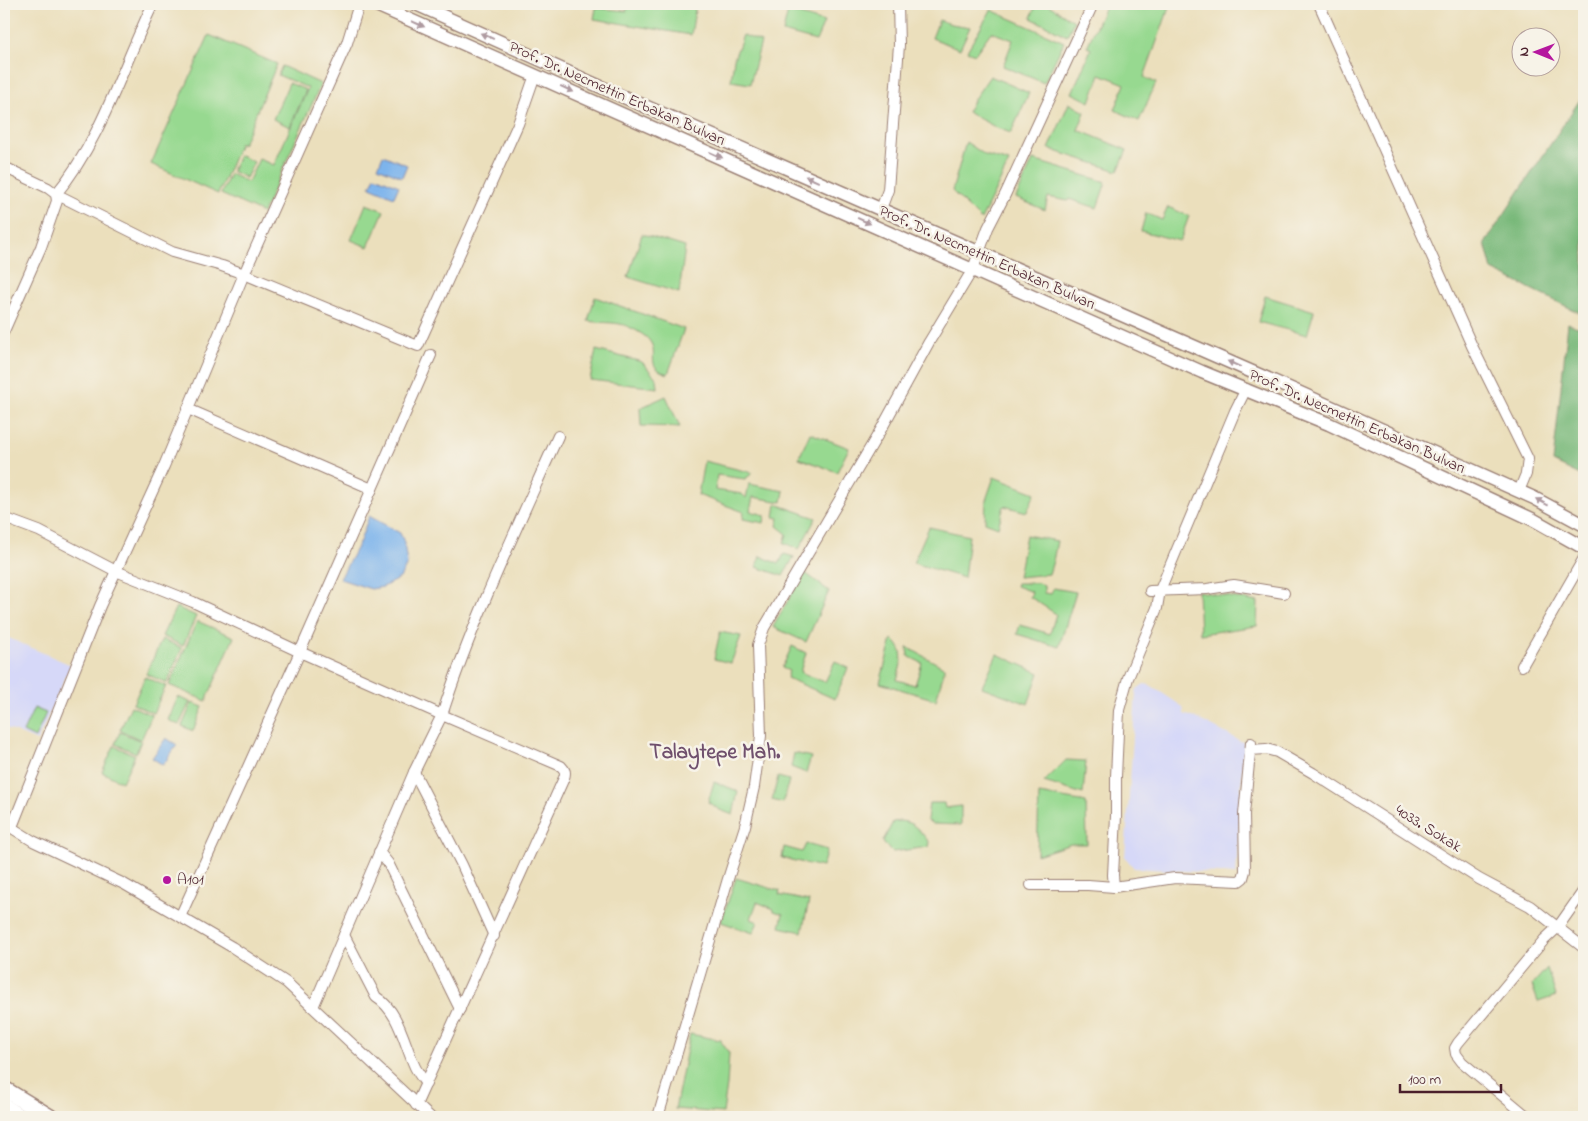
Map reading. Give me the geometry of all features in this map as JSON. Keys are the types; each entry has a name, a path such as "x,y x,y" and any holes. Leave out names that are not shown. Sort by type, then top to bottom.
{"highway":[{"path":"4,1090 50,1117"},
{"path":"4,1106 21,1117"}],"main road":[{"name":"Prof. Dr. Necmettin Erbakan Bulvarı","path":"374,4 1194,368 1329,424 1534,520 1584,548"},
{"name":"Prof. Dr. Necmettin Erbakan Bulvarı","path":"416,4 1519,491 1584,525"}],"street":[{"path":"4,331 41,248 55,209 56,194 72,176 104,117 153,4"},
{"path":"360,4 348,43 244,274 164,466 100,606 6,825 33,841 124,884 232,947 287,983 430,1117"},
{"path":"881,209 888,190 899,45 898,4"},
{"path":"658,1117 745,826 754,787 761,736 758,645 764,628 883,426 929,342 963,288 973,269 988,228 1093,4"},
{"path":"1318,4 1472,346 1528,459 1526,474 1519,491"},
{"path":"4,167 172,252 244,274 418,346 514,132 535,76"},
{"path":"180,917 300,652 430,355"},
{"path":"1031,885 1114,887 1119,710 1128,678 1156,608 1155,591 1246,390"},
{"path":"188,410 372,489"},
{"path":"313,1007 414,772 442,715 491,587 558,436"},
{"path":"4,518 39,531 116,571 193,602 300,652 564,769 566,773 416,1105"},
{"path":"1522,666 1584,558"},
{"path":"1155,591 1208,589 1234,585 1284,593"},
{"name":"4033. Sokak","path":"1114,887 1176,878 1239,881 1243,878 1245,871 1244,814 1250,746 1277,752 1313,773 1480,878 1530,906 1584,948"},
{"path":"414,772 462,865 494,936"},
{"path":"379,852 388,863 460,1009"},
{"path":"1528,1117 1462,1062 1456,1054 1455,1048 1544,940 1558,927 1584,890"},
{"path":"344,935 376,997 391,1010 416,1070 426,1084"}],"shaded area":[{"path":"4,636 71,665 37,741 4,727"},
{"path":"1144,684 1150,685 1183,707 1184,714 1200,720 1244,743 1236,874 1134,868 1125,857 1136,693 1137,689"}],"green space":[{"path":"696,4 691,35 594,19 596,8 627,11 627,7"},
{"path":"1036,4 1047,4 1074,21 1067,36 1031,18"},
{"path":"1106,4 1157,4 1169,8 1144,77 1156,83 1139,121 1115,110 1125,84 1100,74 1090,102 1072,93 1091,49 1087,47"},
{"path":"991,10 1064,42 1044,83 1003,66 1013,40 991,32 975,54 967,51"},
{"path":"788,11 824,22 816,41 783,32"},
{"path":"939,20 970,27 960,49 932,38"},
{"path":"209,35 277,64 243,144 240,143 218,194 151,164"},
{"path":"743,35 761,42 750,84 731,81 734,59"},
{"path":"282,66 321,84 263,213 221,194 230,174 248,182 259,159 274,165 308,88 278,75"},
{"path":"990,76 1029,93 1011,133 997,128 967,112"},
{"path":"289,83 306,90 290,127 273,119"},
{"path":"1581,98 1584,100 1584,315 1492,270 1485,243"},
{"path":"1069,103 1085,112 1078,130 1127,150 1118,171 1049,149"},
{"path":"966,142 985,155 1009,162 981,220 952,191"},
{"path":"239,155 254,162 246,178 232,171"},
{"path":"1033,160 1106,182 1097,208 1069,199 1068,201 1048,197 1045,210 1016,198"},
{"path":"366,204 384,211 368,247 351,240"},
{"path":"1168,207 1189,216 1180,241 1141,231 1146,213 1162,220"},
{"path":"642,234 685,247 679,293 628,277"},
{"path":"1265,296 1314,311 1307,335 1258,322"},
{"path":"595,297 684,329 668,374 654,365 653,348 649,340 643,335 624,325 588,321"},
{"path":"1568,323 1584,330 1584,477 1553,462"},
{"path":"596,350 642,362 657,379 658,388 590,380"},
{"path":"666,396 680,427 641,426 640,408"},
{"path":"810,433 849,448 837,472 799,458"},
{"path":"704,461 753,473 745,479 717,475 715,490 742,494 746,498 749,484 784,491 782,502 753,497 750,511 765,515 764,523 743,519 744,512 698,495"},
{"path":"994,477 1035,493 1027,512 1004,506 998,527 985,522 986,500"},
{"path":"776,504 816,518 799,549 784,543 787,534 777,526 779,518 774,517"},
{"path":"929,527 969,536 964,578 913,563"},
{"path":"1026,535 1057,541 1049,574 1018,577"},
{"path":"784,554 794,557 783,576 757,567 760,556 779,564"},
{"path":"804,572 829,591 806,642 773,627"},
{"path":"1017,583 1038,583 1044,586 1044,593 1051,594 1053,588 1076,592 1059,647 1017,634 1020,625 1050,634 1056,614 1030,597 1032,592 1016,586"},
{"path":"1198,591 1258,602 1257,626 1200,634"},
{"path":"176,607 196,616 183,646 162,636"},
{"path":"197,621 234,637 206,701 169,685"},
{"path":"720,632 741,636 731,663 714,659"},
{"path":"162,639 182,648 167,683 146,674"},
{"path":"892,639 900,648 902,658 897,680 915,685 922,663 908,656 907,647 945,668 936,700 880,683"},
{"path":"792,646 806,653 800,672 825,682 835,661 848,668 835,699 787,678 789,671 782,668"},
{"path":"997,654 1039,673 1028,704 982,687"},
{"path":"145,677 166,686 153,713 133,704"},
{"path":"178,697 190,702 179,725 168,720"},
{"path":"192,703 203,707 193,731 182,726"},
{"path":"131,706 152,715 141,740 120,730"},
{"path":"34,708 46,713 35,738 23,732"},
{"path":"120,732 141,741 136,753 115,744"},
{"path":"114,746 135,755 122,782 102,772"},
{"path":"794,753 811,757 806,773 791,767"},
{"path":"1066,760 1086,761 1083,794 1044,782"},
{"path":"778,777 789,780 783,803 772,800"},
{"path":"714,782 738,791 733,815 720,810 708,802"},
{"path":"1039,794 1086,802 1087,844 1071,844 1037,855"},
{"path":"929,803 944,803 945,808 961,806 961,825 933,824 927,820"},
{"path":"893,822 909,823 923,834 929,842 928,847 893,852 884,844 883,841"},
{"path":"806,844 827,850 822,867 782,858 784,847 802,852"},
{"path":"736,878 780,891 779,895 809,901 802,932 780,927 783,914 757,902 751,919 758,922 753,933 721,922"},
{"path":"1547,968 1556,996 1538,1002 1532,985"},
{"path":"690,1034 720,1040 729,1053 723,1113 675,1109"}],"water":[{"path":"383,155 407,165 402,177 378,167"},
{"path":"375,176 399,186 394,197 370,187"},
{"path":"369,516 400,533 404,542 407,564 400,578 383,587 371,589 340,579 360,541"},
{"path":"166,738 177,745 163,765 152,758"}],"place":[{"name":"A101","path":"167,880"}],"district":[{"name":"Talaytepe Mah.","path":"715,753"}]}
